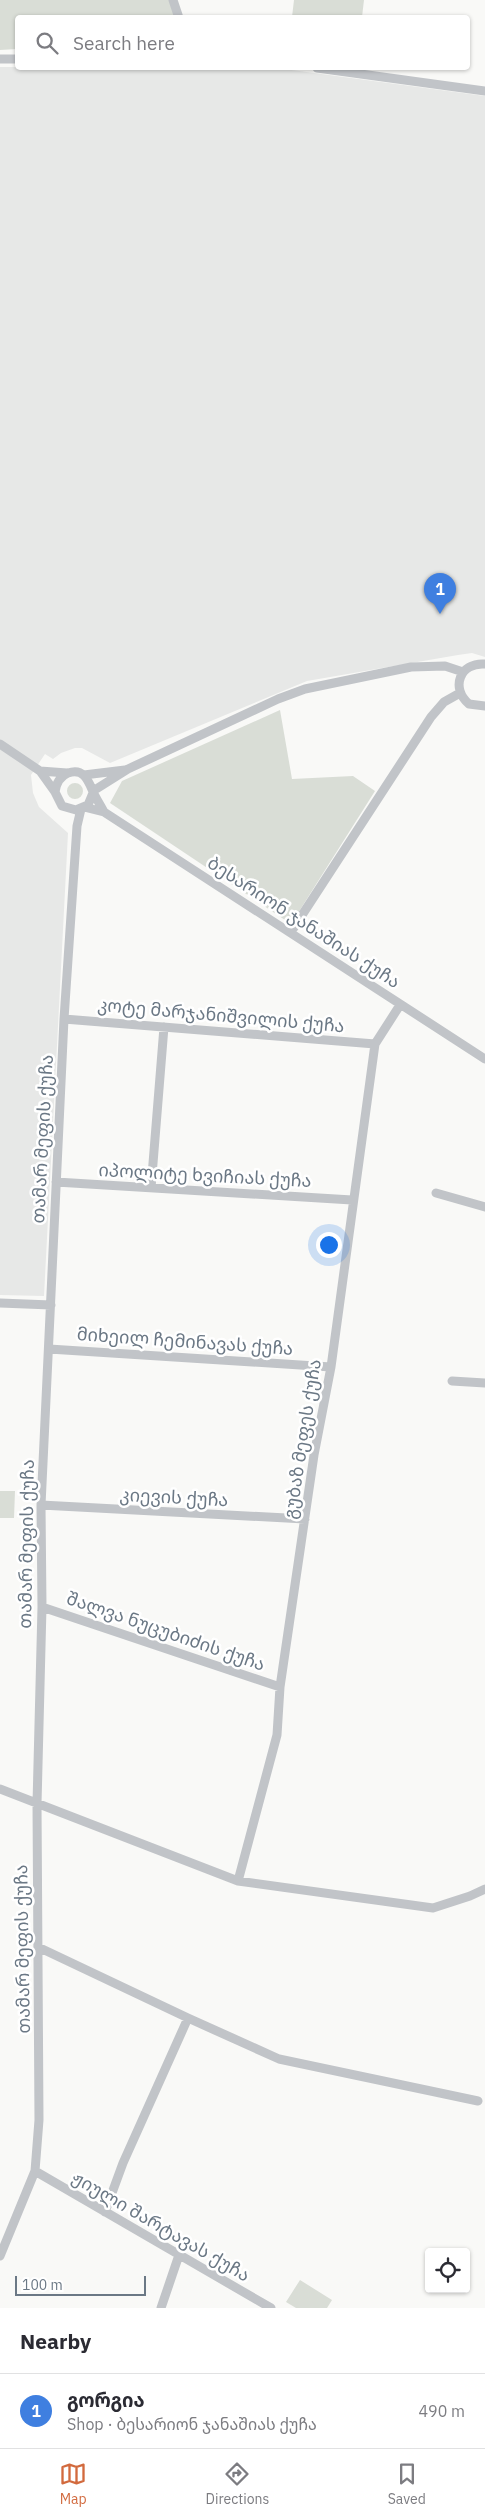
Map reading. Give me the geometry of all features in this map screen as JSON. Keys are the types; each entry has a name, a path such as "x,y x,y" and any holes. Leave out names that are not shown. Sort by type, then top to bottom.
{"street":[{"path":"173,0 178,15"},
{"path":"0,59 15,59"},
{"path":"332,70 485,91"},
{"path":"485,664 470,665 459,678 460,693 469,704 485,706"},
{"path":"82,808 91,801 93,792 128,769 278,699 305,689 411,667 445,666 463,672"},
{"path":"291,932 431,717 444,702 460,693"},
{"path":"0,744 40,771 77,826"},
{"path":"40,771 84,775 128,769"},
{"path":"55,792 58,780 68,773"},
{"path":"84,775 90,782 93,792 104,812"},
{"path":"62,806 71,810 82,808 104,812"},
{"name":"თამარ მეფის ქუჩა","path":"0,2256 35,2171 39,2111 37,1804 42,1607 41,1505 64,1019 77,826 82,808"},
{"name":"ბესარიონ ჯანაშიას ქუჩა","path":"104,812 485,1060"},
{"name":"გუბაზ მეფეს ქუჩა","path":"238,1881 277,1735 280,1687 314,1455 331,1367 352,1200 375,1044 400,1005"},
{"name":"კოტე მარჯანიშვილის ქუჩა","path":"64,1019 375,1044"},
{"path":"152,1188 164,1027"},
{"name":"იპოლიტე ხვიჩიას ქუჩა","path":"56,1182 352,1200"},
{"path":"436,1193 485,1207"},
{"path":"0,1303 51,1305"},
{"name":"მიხეილ ჩემინავას ქუჩა","path":"49,1349 331,1367"},
{"path":"452,1381 485,1383"},
{"name":"კიევის ქუჩა","path":"41,1505 305,1519"},
{"name":"შალვა ნუცუბიძის ქუჩა","path":"42,1607 280,1687"},
{"path":"0,1789 238,1881 433,1908 485,1889"},
{"path":"38,1947 188,2018 280,2058 478,2101"},
{"path":"105,2212 123,2164 188,2018"},
{"name":"ჟიული შარტავას ქუჩა","path":"35,2171 271,2308"},
{"path":"161,2308 179,2255"}],"shaded area":[{"path":"0,0 173,0 178,15 15,15 15,49 0,50"},
{"path":"294,0 364,0 362,15 292,15"},
{"path":"0,67 15,67 15,70 292,70 485,96 485,657 472,653 307,681 110,763 82,748 75,748 61,753 53,759 45,754 31,775 33,793 39,807 68,833 44,1296 0,1295"},
{"path":"280,710 292,779 353,776 375,791 291,924 110,803 122,781"},
{"path":"75,783 83,791 75,799 67,791"},
{"path":"0,1491 15,1491 14,1518 0,1518"},
{"path":"300,2280 332,2300 327,2308 296,2308 286,2302"}],"place":[{"name":"გორგია","path":"440,614"}]}
